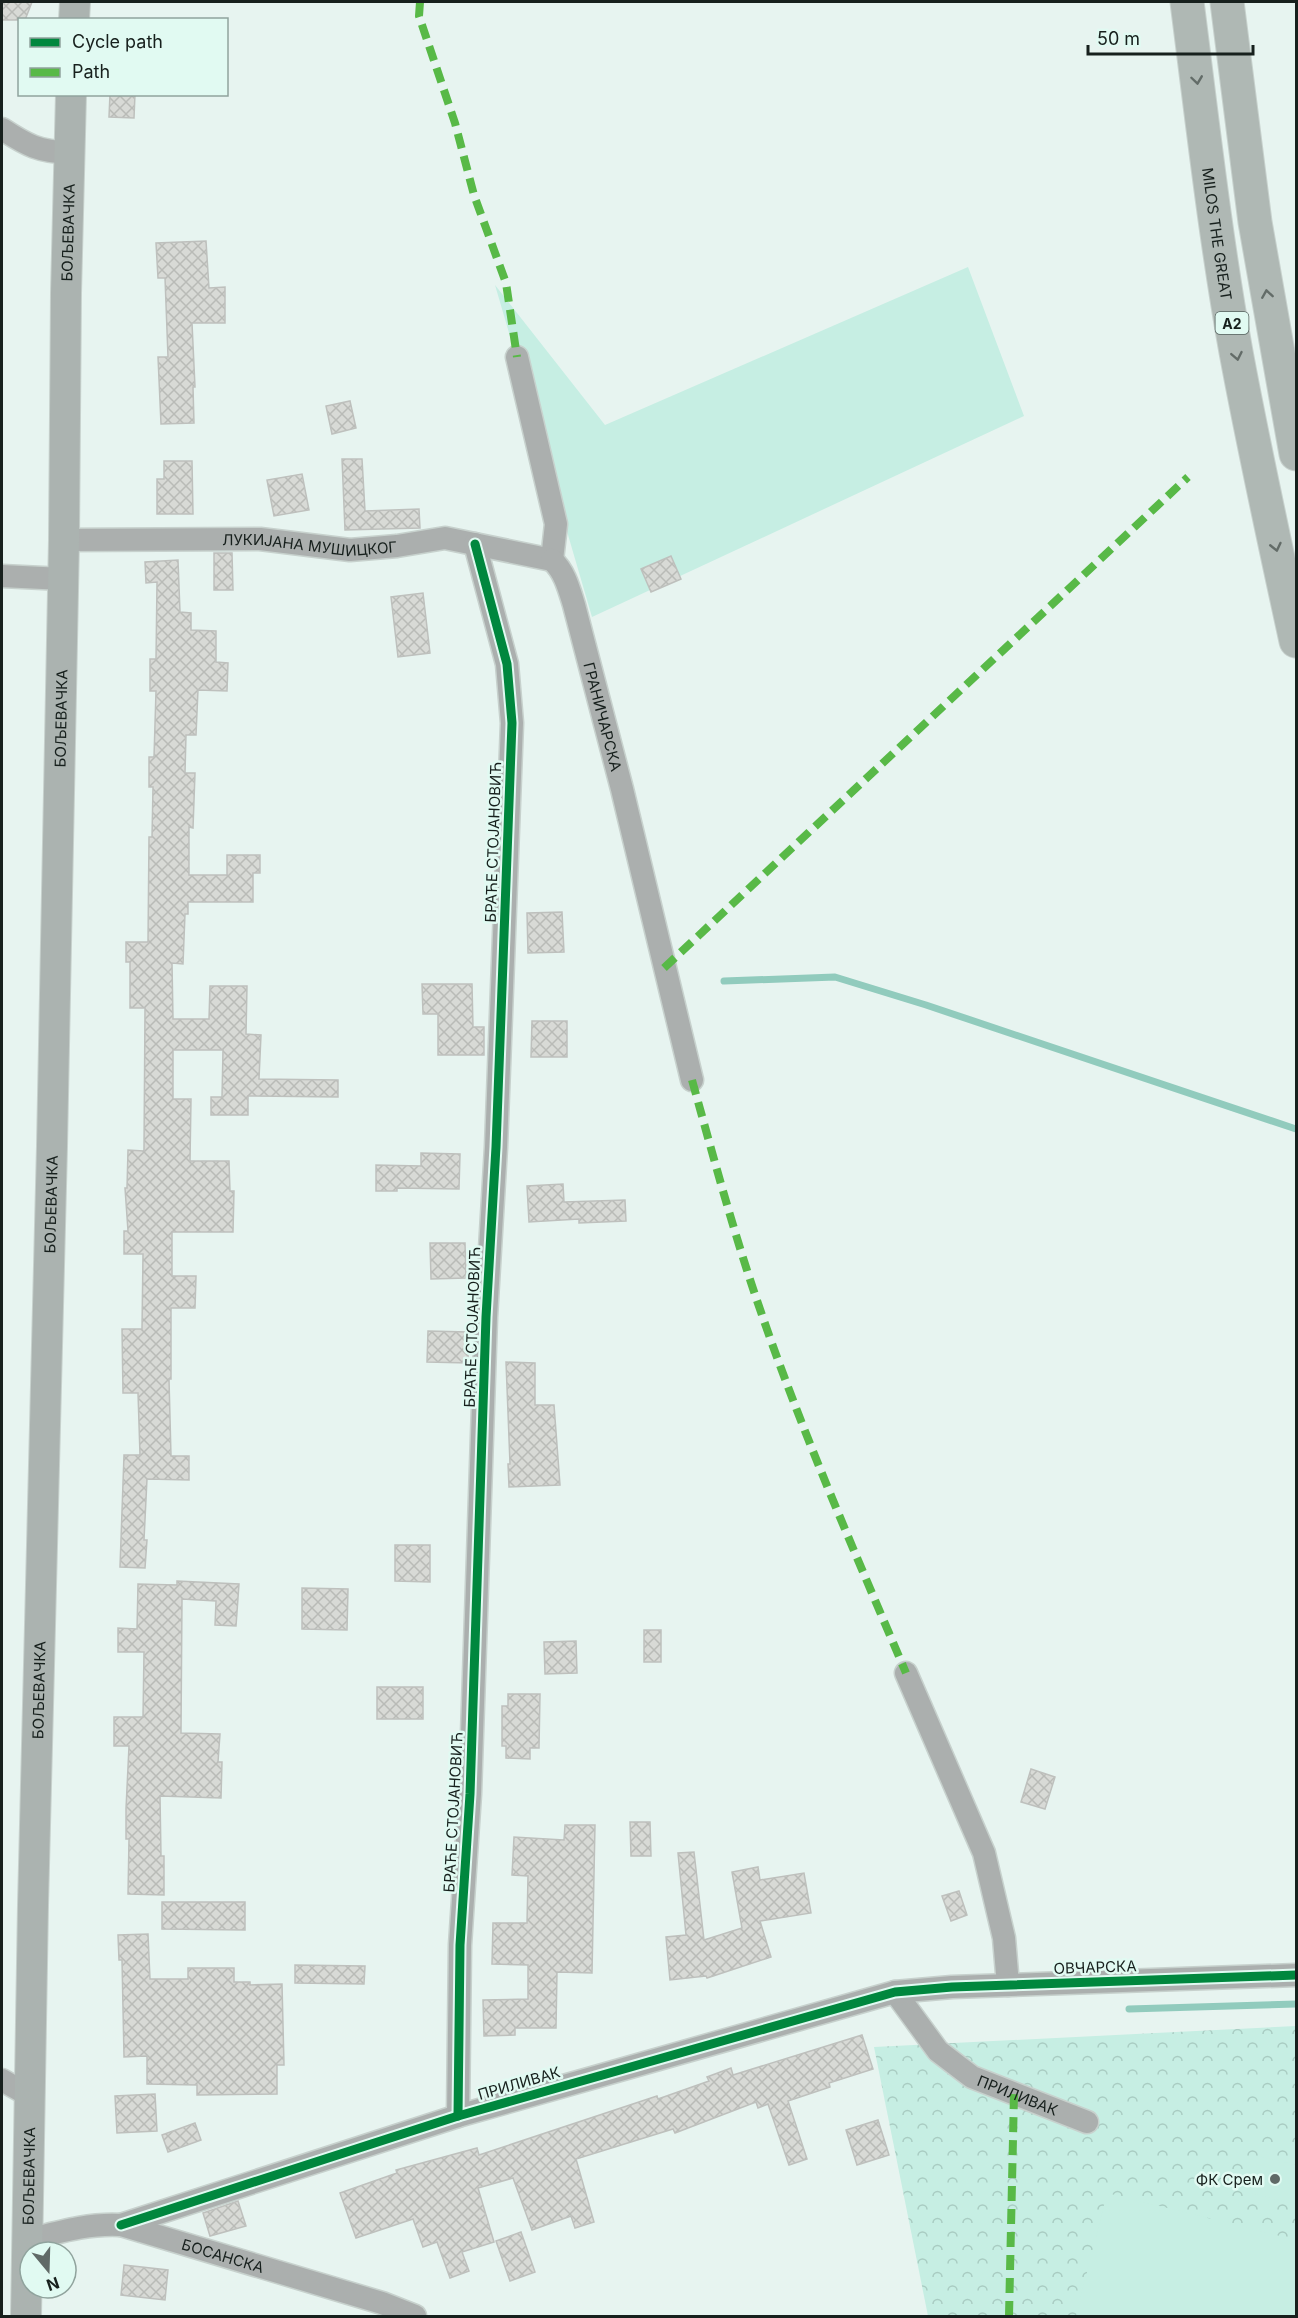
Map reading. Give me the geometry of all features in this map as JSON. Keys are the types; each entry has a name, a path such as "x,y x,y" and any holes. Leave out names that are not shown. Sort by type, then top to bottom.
{"highway":[{"name":"MILOS THE GREAT","path":"1186,2 1216,228 1236,351 1296,640"},
{"name":"A2","path":"1227,2 1255,222 1296,454"}],"main road":[{"path":"74,18 75,2"},
{"name":"БОЉЕВАЧКА","path":"27,2240 52,1146 71,96"},
{"name":"БОЉЕВАЧКА","path":"26,2300 26,2316"}],"street":[{"path":"2,129 21,141 44,151 69,153"},
{"path":"517,357 556,524 552,560"},
{"name":"ЛУКИЈАНА МУШИЦКОГ","path":"64,540 260,539 350,550 445,538 552,560"},
{"name":"БРАЋЕ СТОЈАНОВИЋ","path":"458,2116 460,1945 470,1794 486,1317 496,1147 512,723 507,664 475,544"},
{"name":"ГРАНИЧАРСКА","path":"552,560 558,566 566,582 574,605 622,789 692,1080"},
{"path":"2,576 63,579"},
{"path":"906,1673 984,1853 1004,1938 1008,1985"},
{"name":"ОВЧАРСКА","path":"895,1992 1008,1985 1296,1975"},
{"name":"ПРИЛИВАК","path":"121,2225 458,2116 895,1992 938,2051 972,2077 1087,2122"},
{"path":"2,2080 30,2096"},
{"name":"БОСАНСКА","path":"27,2240 85,2226 121,2225 190,2248 382,2303 415,2316"}],"green space":[{"path":"968,267 1024,416 592,617 495,285 605,425"},
{"path":"1296,2026 1296,2316 928,2316 874,2047"},
{"name":"ФК Срем","path":"1258,2156 1296,2165 1296,2204 1249,2193"},
{"path":"1107,2193 1296,2240 1296,2316 1076,2316"}],"building":[{"path":"2,2 32,2 26,18 2,20"},
{"path":"110,96 135,96 134,118 109,117"},
{"path":"206,241 209,288 225,287 225,323 192,323 194,423 161,424 158,357 168,357 165,278 158,278 156,243"},
{"path":"350,401 356,428 332,434 326,406"},
{"path":"342,459 362,459 365,511 419,509 420,528 345,530"},
{"path":"164,461 192,461 193,514 157,514 157,479 164,479"},
{"path":"302,474 309,510 274,516 267,480"},
{"path":"214,553 232,553 233,590 214,590"},
{"path":"671,556 681,579 651,592 641,569"},
{"path":"178,560 180,612 191,613 191,630 216,631 216,662 228,663 227,691 198,690 196,735 186,735 185,773 195,773 193,828 189,827 189,875 227,875 227,855 260,855 260,873 253,873 253,902 188,902 188,914 185,914 183,964 172,963 173,1019 209,1019 210,986 247,986 246,1034 261,1035 259,1079 338,1080 338,1097 248,1096 248,1115 211,1115 211,1097 222,1097 223,1050 173,1050 173,1099 191,1099 190,1161 229,1161 230,1191 234,1191 233,1232 172,1232 172,1276 196,1276 195,1308 171,1308 171,1379 169,1379 171,1456 189,1456 189,1480 147,1479 145,1568 120,1567 124,1455 140,1455 138,1393 123,1393 122,1329 142,1329 143,1254 124,1254 124,1231 128,1231 125,1188 127,1188 128,1150 144,1151 145,1008 130,1008 130,962 126,962 126,942 148,942 149,837 152,837 153,787 149,787 149,757 154,757 156,691 150,691 150,659 156,659 157,582 146,583 145,562"},
{"path":"423,593 430,653 398,657 391,597"},
{"path":"562,912 564,952 528,953 527,913"},
{"path":"422,984 472,984 473,1027 484,1027 484,1055 438,1055 438,1014 423,1014"},
{"path":"532,1021 567,1021 567,1057 531,1057"},
{"path":"421,1153 460,1154 459,1189 397,1188 397,1191 376,1191 376,1165 421,1166"},
{"path":"563,1184 564,1202 625,1200 626,1221 579,1223 579,1219 529,1222 527,1186"},
{"path":"430,1243 465,1243 466,1278 431,1279"},
{"path":"428,1331 468,1332 468,1363 427,1362"},
{"path":"506,1362 535,1363 535,1405 554,1405 560,1485 509,1487"},
{"path":"395,1545 430,1545 430,1582 395,1581"},
{"path":"177,1581 239,1584 236,1626 215,1625 216,1601 182,1599 181,1733 220,1734 218,1762 222,1762 221,1798 160,1796 164,1895 128,1894 129,1839 126,1839 126,1809 129,1746 114,1746 114,1717 143,1717 144,1652 118,1652 118,1628 137,1629 138,1584 177,1585"},
{"path":"302,1588 348,1589 347,1630 302,1629"},
{"path":"644,1630 661,1630 661,1662 644,1662"},
{"path":"576,1641 577,1673 545,1674 544,1642"},
{"path":"377,1687 423,1687 423,1719 377,1719"},
{"path":"508,1694 540,1694 539,1748 530,1748 530,1759 506,1758 506,1746 502,1746 502,1706 508,1706"},
{"path":"1031,1769 1055,1777 1045,1809 1021,1802"},
{"path":"630,1822 650,1822 651,1856 631,1856"},
{"path":"565,1825 595,1825 592,1973 557,1972 556,2028 515,2028 515,2035 484,2036 483,2000 528,1999 528,1965 492,1964 493,1923 527,1923 528,1876 512,1875 514,1837 564,1840"},
{"path":"694,1852 704,1940 742,1928 732,1872 758,1867 760,1880 804,1873 811,1913 760,1921 771,1957 707,1978 706,1976 670,1980 666,1937 686,1935 678,1853"},
{"path":"959,1891 967,1915 951,1921 942,1896"},
{"path":"162,1902 245,1902 245,1930 162,1929"},
{"path":"148,1934 150,1979 188,1979 188,1968 234,1968 234,1982 250,1982 250,1985 282,1984 284,2065 277,2065 277,2094 197,2095 197,2085 147,2084 147,2056 124,2057 122,1960 119,1960 118,1935"},
{"path":"295,1965 365,1966 364,1984 295,1983"},
{"path":"862,2035 873,2069 829,2083 830,2087 788,2101 807,2159 789,2165 768,2104 758,2108 756,2102 675,2133 673,2129 576,2159 594,2222 575,2228 571,2216 532,2230 513,2178 478,2188 494,2242 462,2252 469,2271 450,2278 437,2242 423,2247 413,2219 356,2238 340,2193 397,2173 396,2170 477,2148 479,2155 657,2096 658,2099 709,2081 707,2077 731,2068 733,2075"},
{"path":"155,2094 157,2131 117,2133 115,2096"},
{"path":"878,2120 889,2155 857,2165 846,2130"},
{"path":"195,2123 201,2140 168,2152 162,2135"},
{"path":"238,2201 246,2226 210,2236 203,2213"},
{"path":"521,2232 535,2272 510,2281 496,2241"},
{"path":"124,2265 168,2270 165,2300 121,2295"}],"waterway":[{"path":"724,981 835,977 926,1005 1296,1129"},
{"path":"1129,2009 1296,2004"}],"marked path":[{"path":"420,2 419,16 455,123 474,195 506,283 517,357"},
{"path":"664,968 1188,477"},
{"path":"692,1080 743,1257 778,1361 831,1495 906,1673"},
{"path":"1009,2316 1014,2094"}],"cycle path":[{"path":"458,2116 460,1945 470,1794 486,1317 496,1147 512,723 507,664 475,544"},
{"path":"121,2225 458,2116 895,1992 952,1987 1296,1975"}],"place":[{"name":"ФК Срем","path":"1275,2179"}]}
